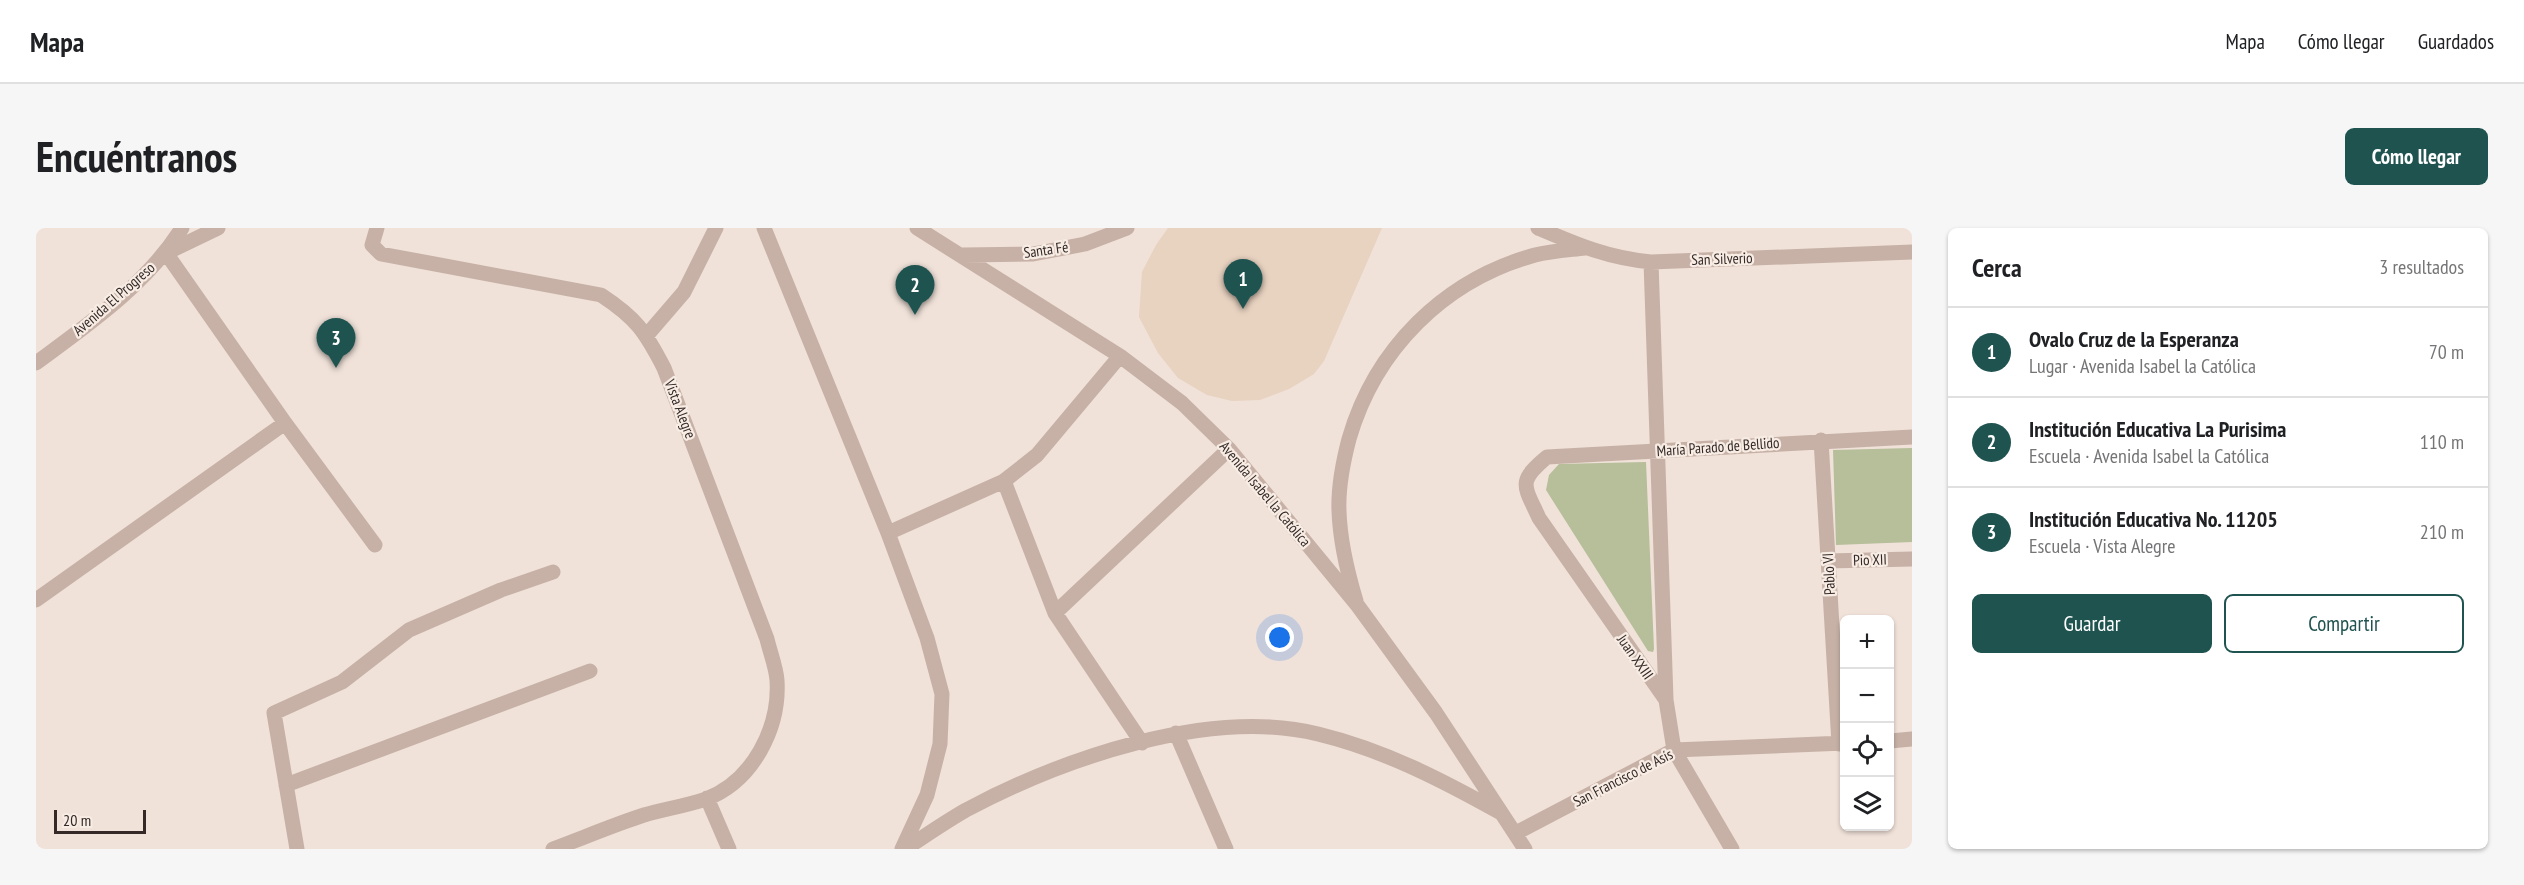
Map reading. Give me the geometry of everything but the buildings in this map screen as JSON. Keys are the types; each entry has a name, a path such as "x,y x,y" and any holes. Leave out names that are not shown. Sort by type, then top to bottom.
{"street":[{"name":"Avenida El Progreso","path":"36,363 98,316 166,254 182,228"},
{"path":"218,228 166,254 285,423 375,545"},
{"name":"Vista Alegre","path":"377,228 372,246 381,254 601,295 628,312 647,335 664,368 767,639 777,679 774,708 765,745 751,765 732,784 707,798 644,816 553,849"},
{"path":"647,335 684,292 716,228"},
{"path":"764,228 888,533 927,638 942,694 940,744 927,795 904,849"},
{"name":"Santa Fé","path":"963,255 1033,254 1085,244 1127,228"},
{"name":"San Silverio","path":"1538,228 1585,248 1622,260 1651,262 1912,252"},
{"name":"Avenida Isabel la Católica","path":"921,229 1120,356 1182,403 1229,449 1358,606 1436,713 1526,849"},
{"path":"1358,606 1344,558 1339,509 1343,460 1354,422 1379,368 1410,329 1447,296 1490,272 1527,258 1585,248"},
{"path":"1651,262 1666,700"},
{"path":"888,533 1004,481 1037,455 1120,356"},
{"path":"36,600 285,423"},
{"name":"María Parado de Bellido","path":"1529,472 1547,457 1912,436"},
{"name":"Pablo VI","path":"1821,441 1840,723"},
{"path":"1055,613 1229,449"},
{"name":"Juan XXIII","path":"1529,472 1526,488 1539,518 1666,700 1674,750 1732,849"},
{"path":"1004,481 1055,613 1142,743"},
{"name":"Pio XII","path":"1828,561 1912,559"},
{"path":"297,849 274,713 342,682 409,630 501,590 553,572"},
{"path":"286,785 590,670"},
{"path":"904,849 966,810 1063,765 1176,733 1246,725 1316,733 1380,752 1434,776 1503,814"},
{"path":"1176,733 1226,849"},
{"path":"1894,741 1912,739"},
{"name":"San Francisco de Asís","path":"1516,833 1674,750 1840,743"},
{"path":"707,798 729,849"}],"green space":[{"path":"1912,448 1912,542 1836,545 1833,450"},
{"path":"1646,462 1653,652 1648,651 1546,490 1549,475 1559,464"}],"shaded area":[{"path":"1168,228 1382,228 1324,361 1314,374 1289,389 1260,400 1232,401 1207,395 1178,378 1158,353 1139,317 1142,272"}],"place":[{"name":"Ovalo Cruz de la Esperanza","path":"1243,309"},
{"name":"Institución Educativa La Purisima","path":"915,315"},
{"name":"Institución Educativa No. 11205","path":"336,368"}]}
